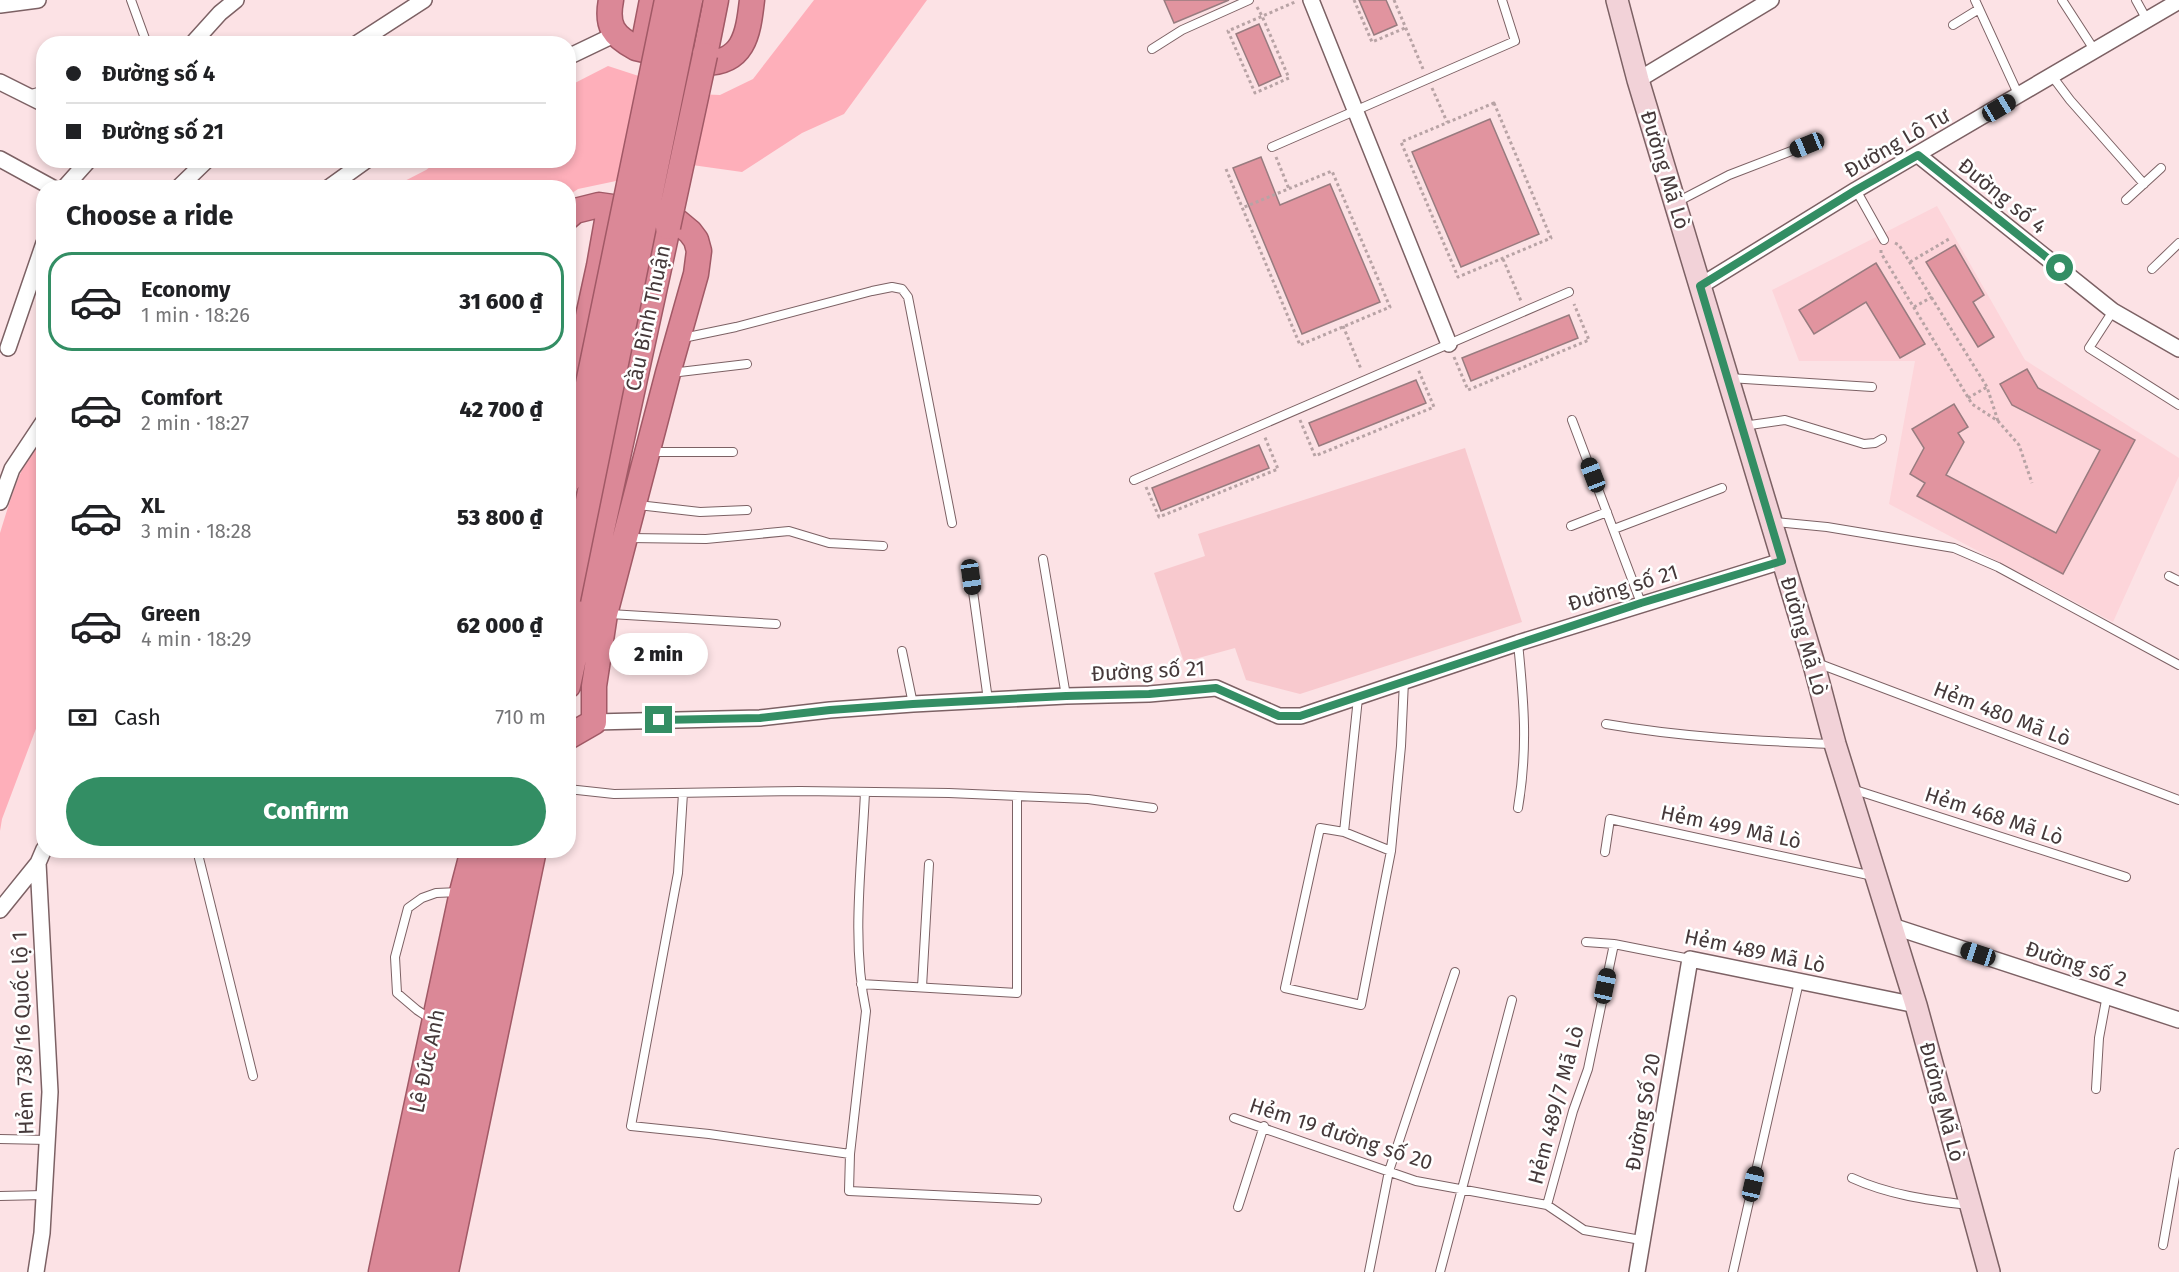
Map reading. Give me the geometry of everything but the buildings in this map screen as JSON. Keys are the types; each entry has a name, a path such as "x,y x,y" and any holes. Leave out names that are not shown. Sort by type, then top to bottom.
{"highway":[{"path":"611,0 610,25 616,34 636,48 700,63 721,61 738,50 744,42 752,0"},
{"path":"576,371 652,0"},
{"path":"576,442 667,0"},
{"name":"Cầu Bình Thuận","path":"576,560 690,0"},
{"name":"Cầu Bình Thuận","path":"576,646 716,0"},
{"path":"576,211 599,205 655,213 678,222 690,232 696,240 699,251 696,274 605,614 594,686 594,722 576,732"},
{"name":"Lê Đức Anh","path":"403,1272 414,1167 436,1023 471,858"},
{"name":"Lê Đức Anh","path":"381,1272 414,1167 487,858"},
{"name":"Lê Đức Anh","path":"422,1272 509,858"},
{"path":"446,1272 532,858"}],"main road":[{"name":"Đường Mã Lò","path":"1617,0 1638,80 1813,661 1835,744 1916,1005 1989,1272"}],"street":[{"path":"0,5 38,0"},
{"path":"197,36 217,6 236,0"},
{"path":"368,36 424,0"},
{"path":"1311,0 1449,344"},
{"path":"1638,80 1771,0"},
{"name":"Đường Lô Tư","path":"1700,286 1856,190 2179,1"},
{"path":"576,53 616,34"},
{"path":"0,82 36,100"},
{"name":"Đường số 4","path":"1918,155 2113,311 2179,349"},
{"path":"0,159 38,180"},
{"path":"71,180 82,168"},
{"path":"186,180 199,168"},
{"path":"339,180 356,168"},
{"path":"8,348 36,274"},
{"path":"0,502 4,481 36,433"},
{"name":"Đường số 21","path":"594,722 760,718 913,704 1149,694 1216,688 1279,716 1300,716 1641,603 1782,561"},
{"path":"0,910 39,858"},
{"name":"Hẻm 738/16 Quốc lộ 1","path":"36,1272 42,1233 50,1092 40,858"},
{"name":"Đường số 2","path":"1892,926 2179,1020"},
{"name":"Hẻm 489 Mã Lò","path":"1690,959 1916,1005"},
{"name":"Đường Số 20","path":"1637,1272 1690,959"}],"lane":[{"path":"131,0 144,36"},
{"path":"1152,49 1182,30 1249,0"},
{"path":"1272,147 1515,41 1502,0"},
{"path":"1975,0 2019,96"},
{"path":"2062,0 2095,51"},
{"path":"2136,0 2146,20"},
{"path":"1953,25 1979,9"},
{"path":"2052,76 2070,100 2144,184"},
{"path":"27,95 36,92"},
{"path":"1675,203 1729,175 1807,145"},
{"path":"2127,200 2161,168"},
{"path":"1856,190 1884,240"},
{"path":"2152,269 2179,243"},
{"path":"678,339 736,327 882,289 892,287 902,289 908,297 952,523"},
{"path":"1138,478 1569,292"},
{"path":"2113,311 2089,348 2179,405"},
{"path":"668,373 747,364"},
{"path":"1727,378 1872,387"},
{"path":"1572,420 1641,603"},
{"path":"1742,426 1785,420 1864,444 1875,443 1882,439"},
{"path":"648,452 733,452"},
{"path":"1614,529 1722,488"},
{"path":"633,505 700,512 747,510"},
{"path":"1571,526 1606,512"},
{"path":"1770,521 1827,527 1954,548 1998,567 2179,666"},
{"path":"624,538 706,539 789,531 829,543 883,546"},
{"path":"1043,559 1066,696"},
{"path":"2169,576 2179,581"},
{"path":"971,577 988,700"},
{"path":"605,614 776,624"},
{"path":"1518,643 1525,738 1518,808"},
{"path":"902,651 913,704"},
{"name":"Hẻm 480 Mã Lò","path":"1813,661 2179,800"},
{"path":"1391,851 1344,832 1320,828 1285,988 1361,1005 1391,851 1401,746 1404,681"},
{"path":"1344,832 1358,698"},
{"path":"1606,724 1652,732 1760,741 1835,744"},
{"name":"Hẻm 468 Mã Lò","path":"1850,789 2126,877"},
{"path":"576,790 614,794 949,793 1088,799 1153,808"},
{"path":"865,792 858,944 866,1011 850,1154 849,1191 1038,1200"},
{"path":"683,793 678,873 631,1126 709,1134 850,1154"},
{"path":"861,984 1017,993 1017,797"},
{"name":"Hẻm 499 Mã Lò","path":"1605,852 1610,819 1877,877"},
{"path":"199,858 253,1076"},
{"path":"922,987 929,864"},
{"path":"436,1023 398,993 395,957 408,908 422,898 436,893 462,892"},
{"name":"Hẻm 489 Mã Lò","path":"1587,942 1614,944 1690,959"},
{"name":"Hẻm 489/7 Mã Lò","path":"1547,1205 1573,1110 1588,1069 1614,944"},
{"path":"1369,1272 1389,1171 1455,972"},
{"path":"1732,1272 1799,982"},
{"path":"2096,1089 2098,1038 2107,995"},
{"path":"1440,1272 1512,1000"},
{"name":"Hẻm 19 đường số 20","path":"1234,1118 1264,1126 1416,1181 1547,1205 1584,1230 1641,1240"},
{"path":"1238,1207 1264,1126"},
{"path":"0,1139 47,1140"},
{"path":"2163,1245 2179,1153"},
{"path":"1852,1179 1876,1189 1970,1206"},
{"path":"0,1196 44,1195"}],"path":[{"path":"1262,16 1289,78 1255,93 1228,31 1262,16 1299,0"},
{"path":"1354,0 1372,42 1406,27"},
{"path":"1394,0 1447,122"},
{"path":"1494,103 1551,238 1503,259 1458,277 1401,142 1494,103"},
{"path":"1272,147 1289,189"},
{"path":"1226,169 1242,208 1300,345 1390,307 1332,171 1242,208"},
{"path":"1910,262 1949,239"},
{"path":"1899,244 1987,387 1998,421"},
{"path":"1881,253 1972,404 1998,421 2019,445 2032,483"},
{"path":"1503,259 1525,311"},
{"path":"1449,344 1468,390 1589,340 1569,292"},
{"path":"1914,308 1932,297"},
{"path":"1343,326 1366,380"},
{"path":"1296,410 1315,456 1434,407 1414,359"},
{"path":"1968,398 1987,387"},
{"path":"1138,478 1159,517 1278,469 1260,426"}],"shaded area":[{"path":"814,0 927,0 844,114 802,133 742,172 692,165 576,190 576,180 407,180 429,168 576,168 576,82 608,66 694,94 720,95 753,79"},
{"path":"1937,206 2025,360 2179,458 2179,476 2113,622 1889,504 1915,361 1799,361 1772,290"},
{"path":"36,442 36,729 2,819 0,831 0,533 13,493"},
{"path":"1465,448 1522,622 1300,694 1246,680 1235,648 1184,662 1154,573 1205,556 1198,534"}],"route":[{"path":"659,720 760,718 913,704 1149,694 1216,688 1279,716 1300,716 1358,698 1641,603 1782,561 1700,286 1856,190 1918,155 2060,268"}]}
